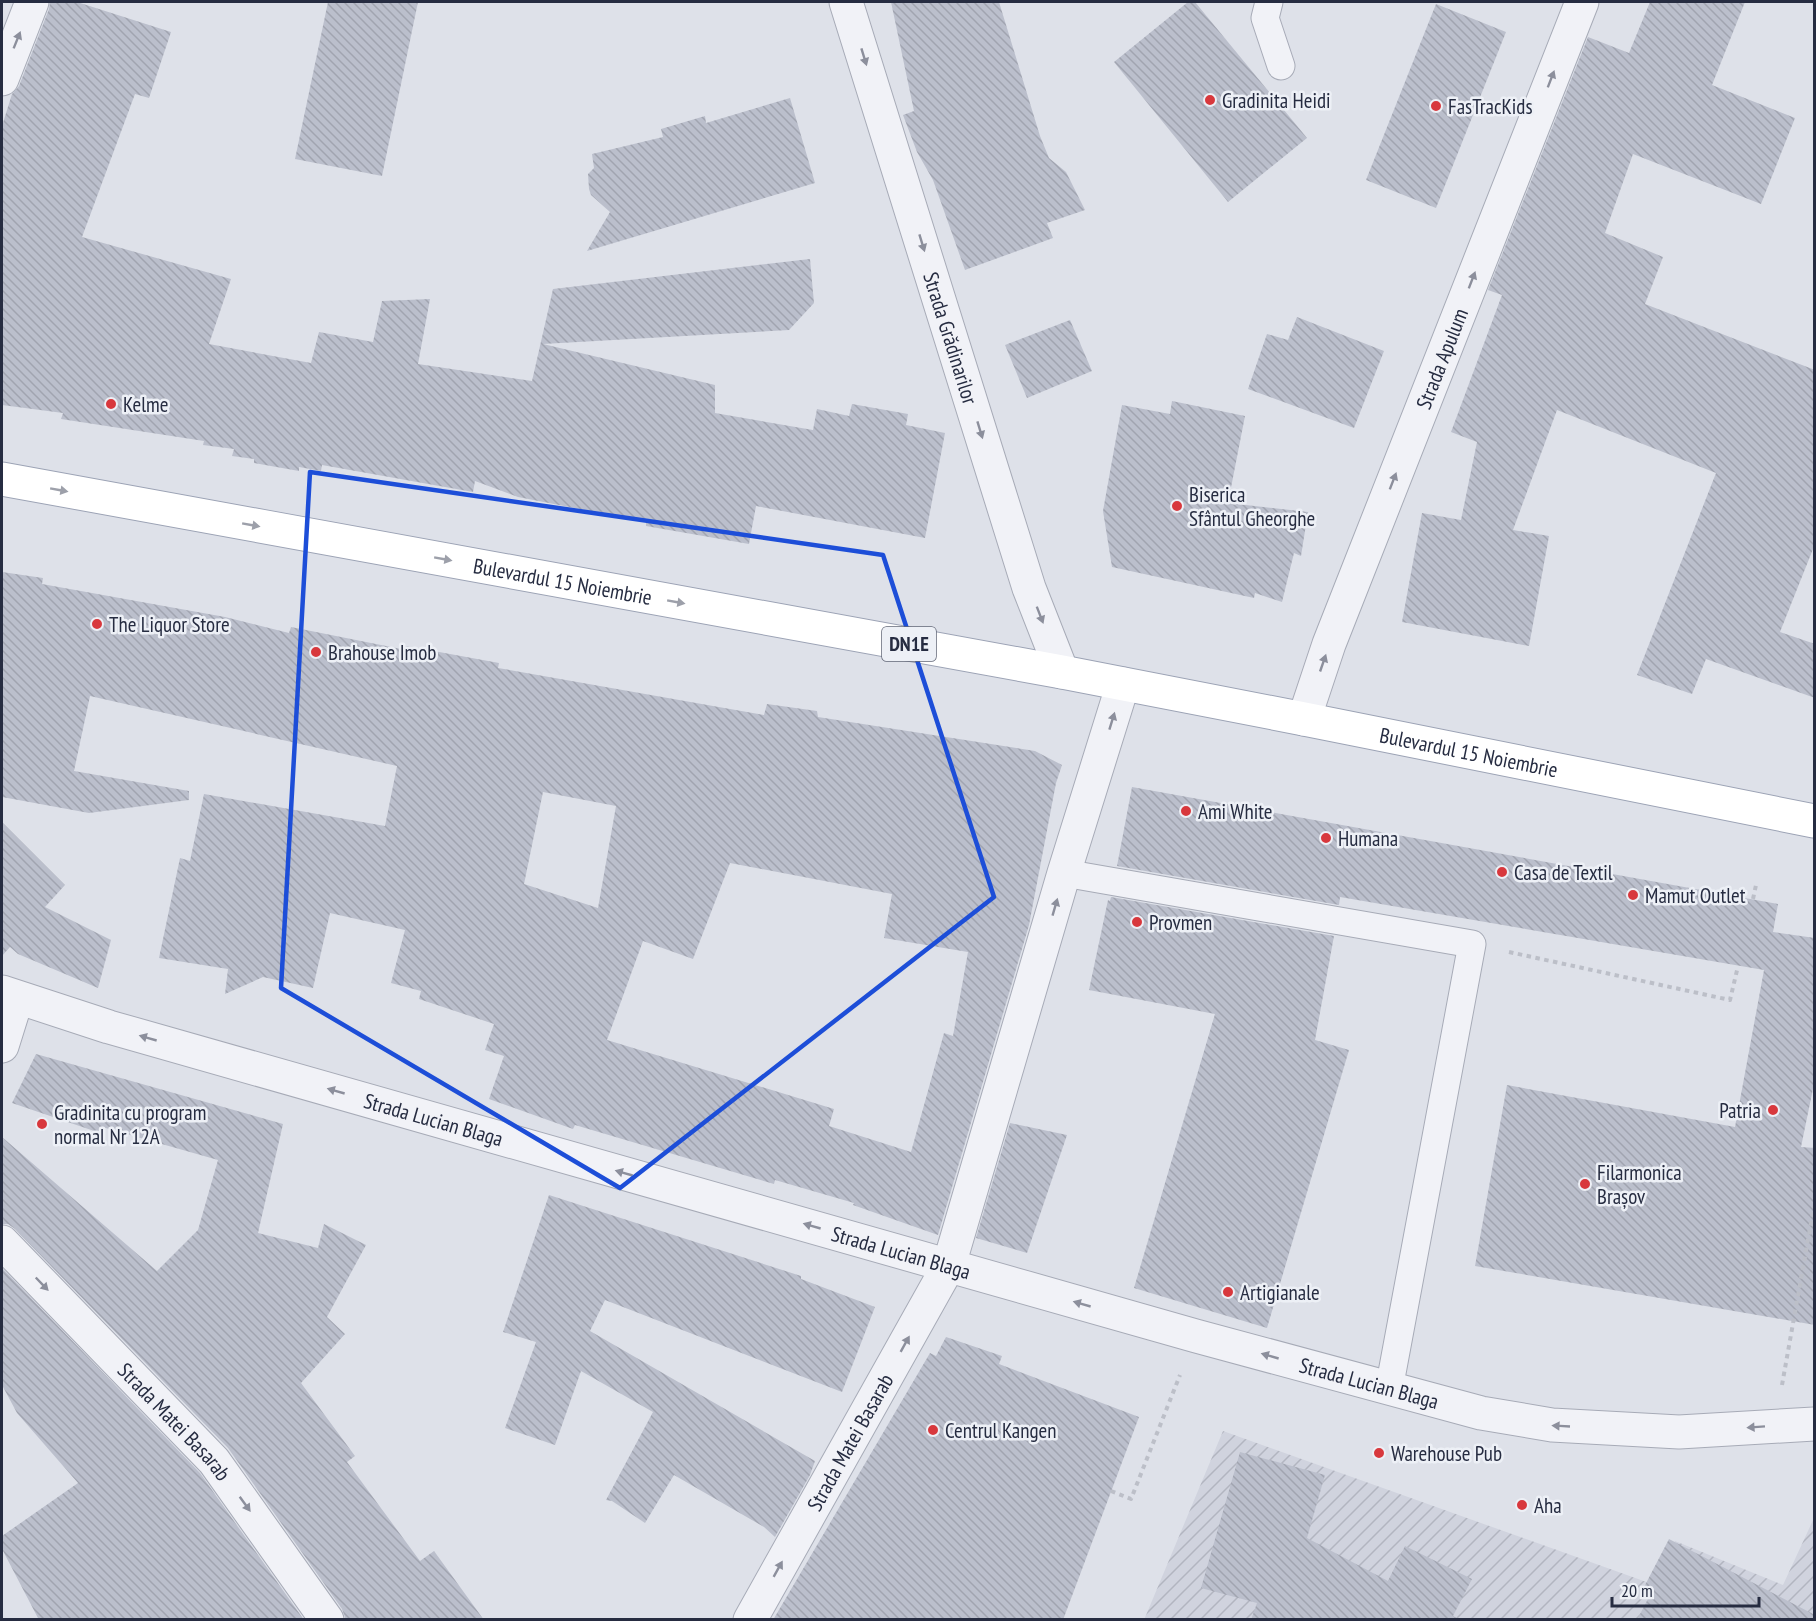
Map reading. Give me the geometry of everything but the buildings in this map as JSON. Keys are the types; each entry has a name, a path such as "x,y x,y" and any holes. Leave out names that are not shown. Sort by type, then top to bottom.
{"main road":[{"name":"Bulevardul 15 Noiembrie","path":"2,479 1062,672 1815,821"}],"street":[{"path":"2,79 32,2"},
{"name":"Strada Grădinarilor","path":"846,2 1029,588 1062,672"},
{"name":"Strada Apulum","path":"1304,719 1329,644 1582,2"},
{"path":"1064,873 1123,684"},
{"name":"Strada Matei Basarab","path":"750,1620 949,1265 1064,873"},
{"path":"2,1046 7,991"},
{"name":"Strada Lucian Blaga","path":"7,991 120,1030 1196,1336 1481,1413 1552,1425 1679,1432 1815,1424"},
{"name":"Strada Matei Basarab","path":"2,1242 214,1461 327,1620"}],"lane":[{"path":"1269,2 1265,18 1281,66"},
{"path":"1064,873 1472,944 1389,1389"}],"path":[{"path":"1753,899 1756,885"},
{"path":"1472,944 1730,1000 1738,966"},
{"path":"1774,1426 1815,1206"},
{"path":"1111,1491 1131,1499 1196,1336"}],"highlighted area":[{"path":"310,472 883,555 994,897 620,1188 281,988"}],"shaded area":[{"path":"1223,1431 1652,1584 1675,1541 1783,1585 1814,1518 1814,1619 1144,1620"}],"place":[{"name":"Gradinita Heidi","path":"1210,100"},
{"name":"FasTracKids","path":"1436,106"},
{"name":"Kelme","path":"111,404"},
{"name":"Biserica Sfântul Gheorghe","path":"1177,506"},
{"name":"The Liquor Store","path":"97,624"},
{"name":"Brahouse Imob","path":"316,652"},
{"name":"Ami White","path":"1186,811"},
{"name":"Humana","path":"1326,838"},
{"name":"Casa de Textil","path":"1502,872"},
{"name":"Mamut Outlet","path":"1633,895"},
{"name":"Provmen","path":"1137,922"},
{"name":"Patria","path":"1773,1110"},
{"name":"Gradinita cu program normal Nr 12A","path":"42,1124"},
{"name":"Filarmonica Brașov","path":"1585,1184"},
{"name":"Artigianale","path":"1228,1292"},
{"name":"Centrul Kangen","path":"933,1430"},
{"name":"Warehouse Pub","path":"1379,1453"},
{"name":"Aha","path":"1522,1505"}]}
